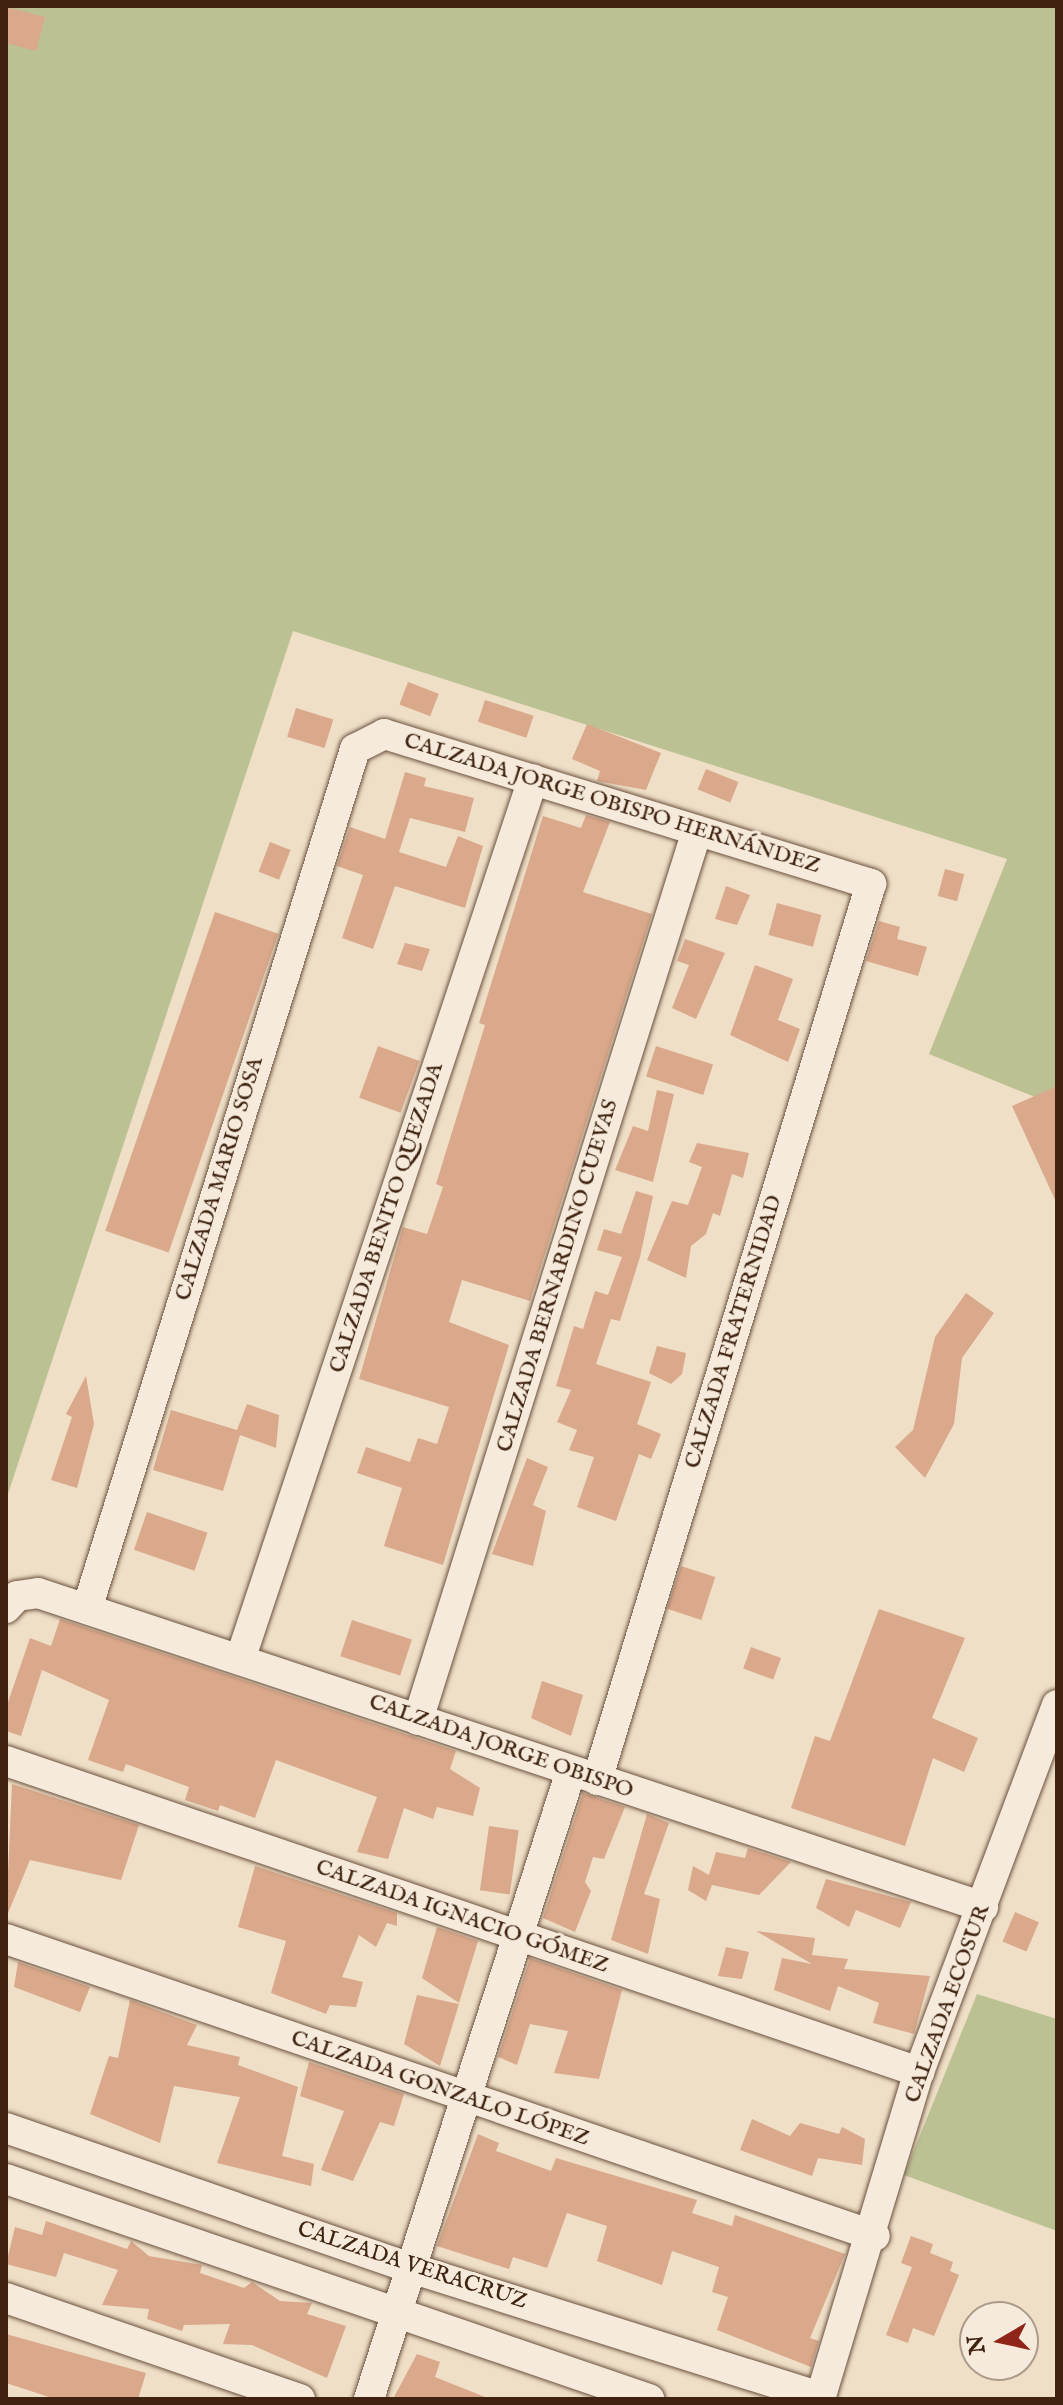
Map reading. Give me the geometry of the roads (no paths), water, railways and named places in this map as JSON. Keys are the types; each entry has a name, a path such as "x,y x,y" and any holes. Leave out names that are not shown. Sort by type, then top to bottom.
{"street":[{"name":"CALZADA JORGE OBISPO HERNÁNDEZ","path":"355,749 384,734 871,884"},
{"name":"CALZADA MARIO SOSA","path":"87,1609 355,749"},
{"name":"CALZADA BENITO QUEZADA","path":"241,1657 533,779"},
{"name":"CALZADA BERNARDINO CUEVAS","path":"418,1720 697,831"},
{"name":"CALZADA FRATERNIDAD","path":"369,2399 521,1938 584,1775 871,884"},
{"name":"CALZADA JORGE OBISPO","path":"12,1602 38,1593 241,1657 418,1720 983,1907"},
{"name":"CALZADA ECOSUR","path":"820,2398 875,2236 919,2072 1057,1705"},
{"name":"CALZADA IGNACIO GÓMEZ","path":"6,1761 919,2072"},
{"name":"CALZADA GONZALO LÓPEZ","path":"6,1939 875,2236"},
{"name":"CALZADA VERACRUZ","path":"6,2128 414,2269 820,2398"},
{"path":"6,2179 398,2317 649,2399"},
{"path":"175,2239 185,2190"},
{"path":"6,2298 300,2399"}]}
